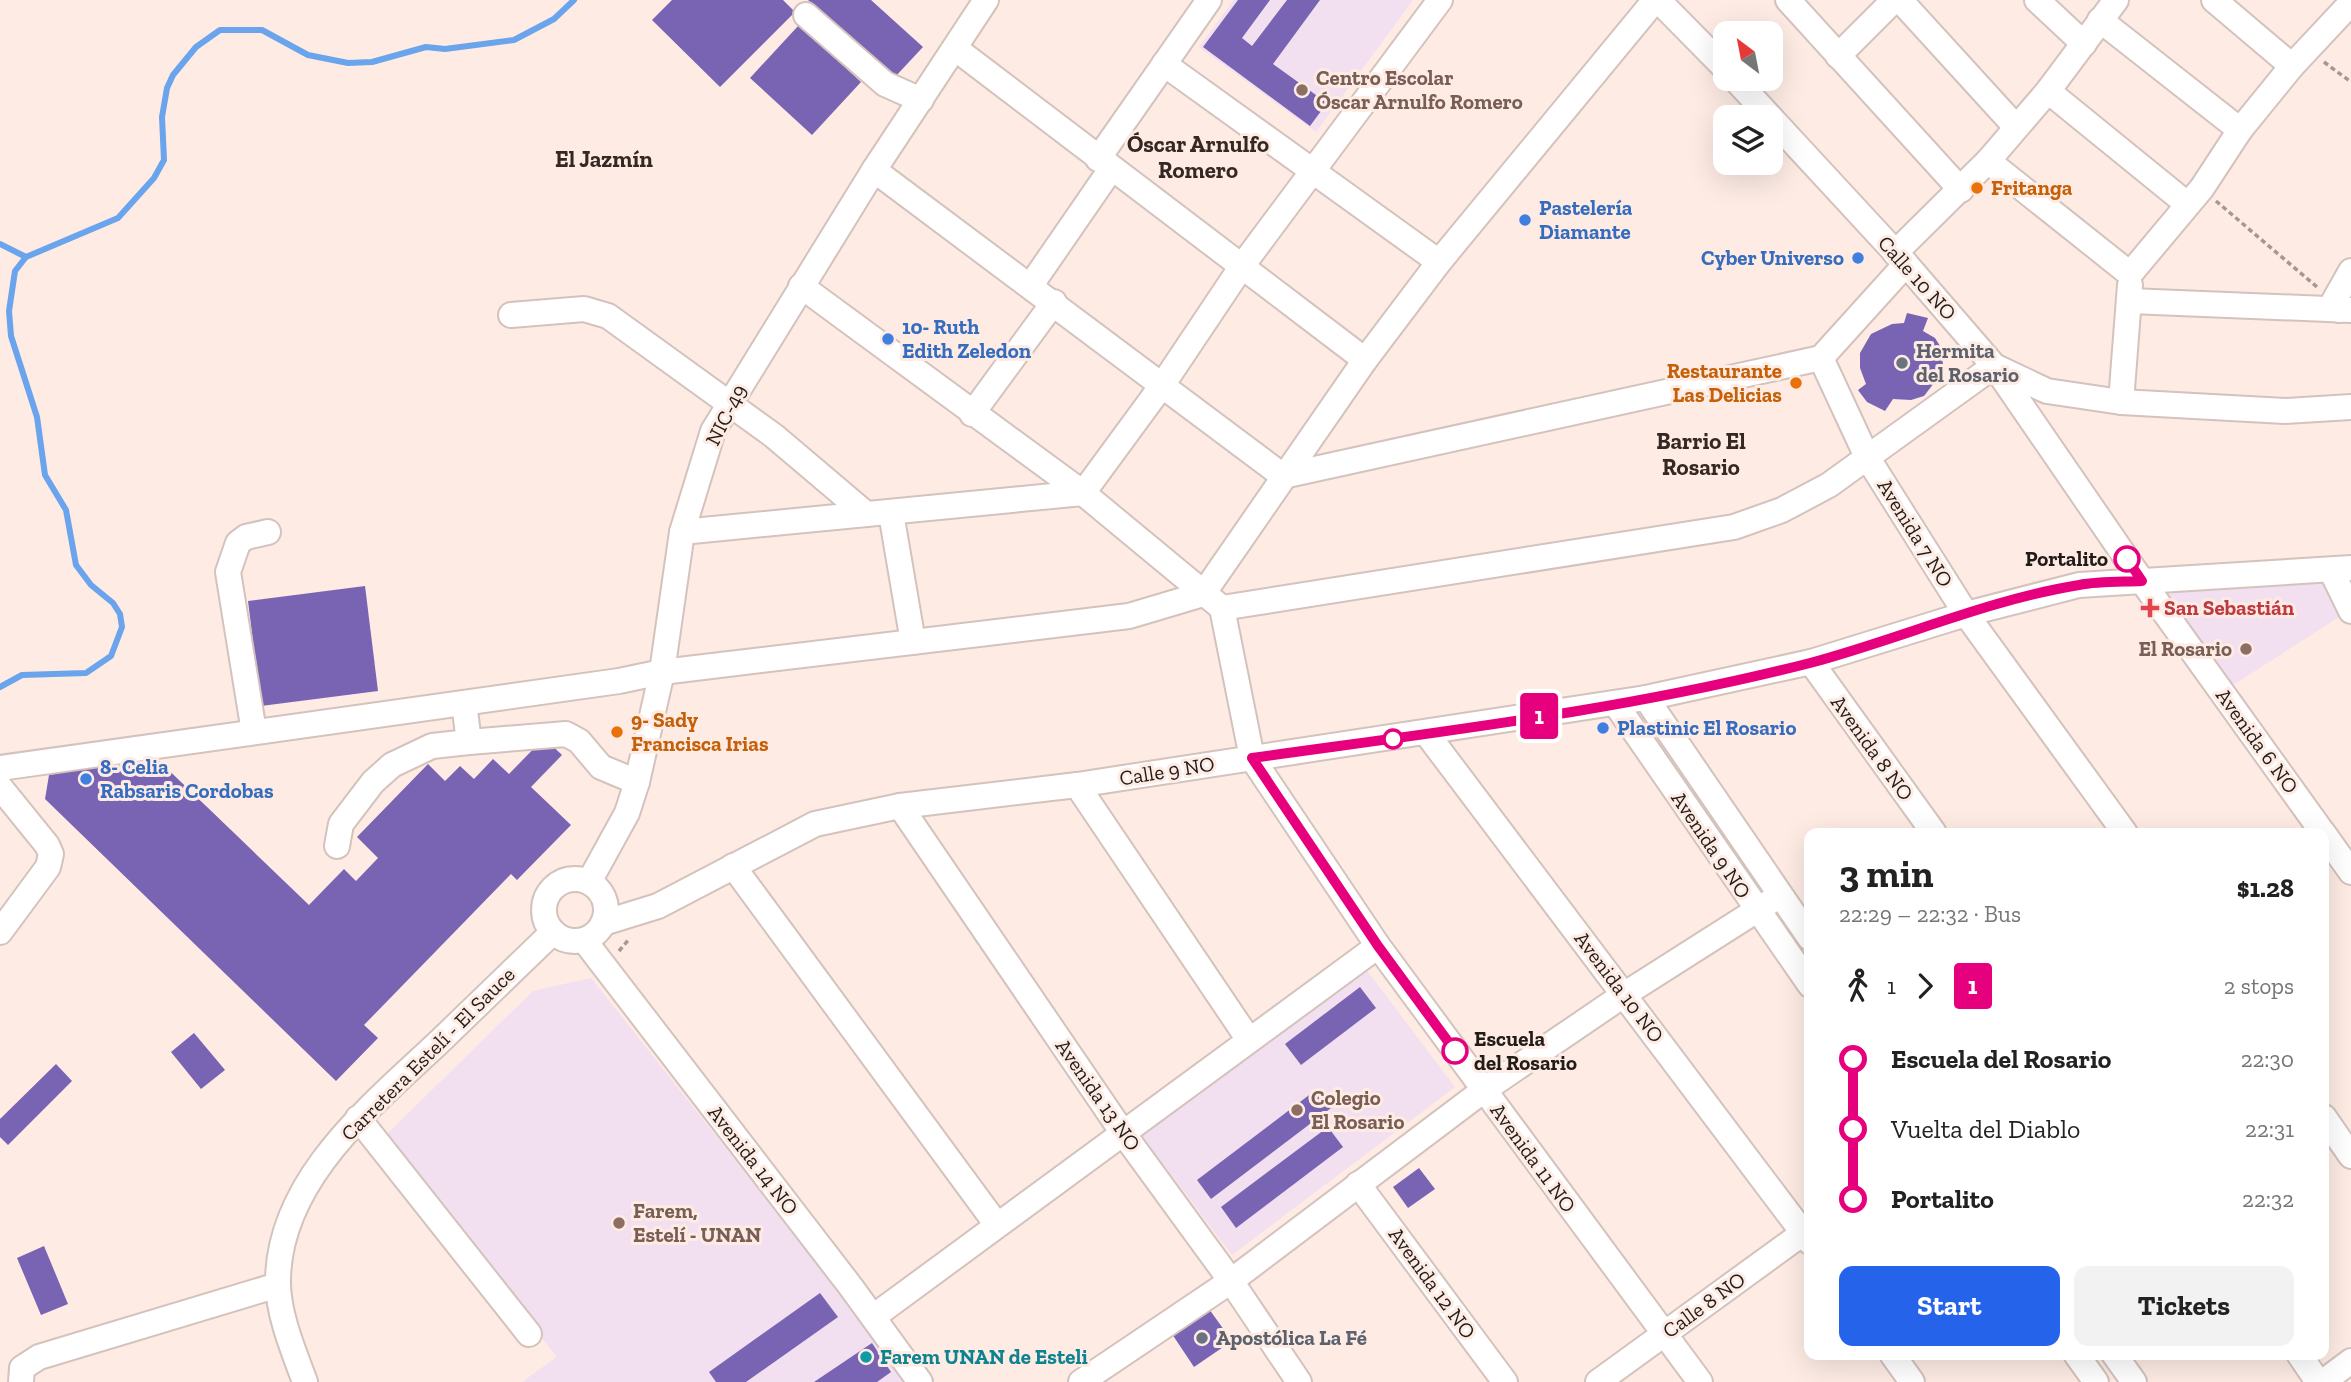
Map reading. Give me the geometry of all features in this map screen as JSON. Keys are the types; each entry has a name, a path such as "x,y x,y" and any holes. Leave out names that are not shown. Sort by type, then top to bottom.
{"street":[{"name":"NIC-49","path":"589,882 627,813 637,782 662,672 682,532 713,431 874,170 986,0"},
{"path":"682,532 1083,493 1163,384 1242,266 1440,0"},
{"path":"1213,601 1283,476 1364,360 1439,262 1657,0 1713,56"},
{"path":"1788,0 1961,190"},
{"path":"1838,56 1894,0"},
{"path":"1900,0 2015,126"},
{"path":"2037,0 2084,44"},
{"path":"874,170 1054,302 1283,476 1821,358 1901,258 2048,91 2116,0"},
{"path":"2214,0 2300,58"},
{"path":"1031,285 1198,3"},
{"path":"2121,402 2130,274 2194,196 2240,130 2300,58 2351,3"},
{"path":"806,15 885,84 921,100"},
{"path":"2100,20 2240,130"},
{"path":"956,49 1364,360"},
{"path":"1164,64 1315,170 1439,262"},
{"name":"Calle 10 NO","path":"1746,91 1901,258 1994,366 2047,391 2121,402 2285,411 2351,407"},
{"path":"2048,91 2194,196"},
{"path":"1988,161 2130,274"},
{"path":"2130,301 2341,307 2351,271"},
{"path":"801,286 1083,493 1213,601 1252,758"},
{"path":"972,414 1054,302"},
{"path":"511,315 584,309 608,316 729,402 866,514"},
{"name":"Avenida 7 NO","path":"1821,358 1867,457 1966,614 2121,828"},
{"path":"0,768 619,681 662,672 1129,616 1213,601 1734,527 1782,510 1829,485 1994,366 2142,581"},
{"path":"891,513 913,642"},
{"path":"254,732 228,572 239,543 246,537 268,532"},
{"path":"2341,569 2351,611"},
{"name":"Calle 9 NO","path":"603,923 658,906 815,824 900,806 1077,785 1427,734 1646,698 1811,662 1966,614 2079,584 2341,569"},
{"name":"Avenida 6 NO","path":"2142,581 2322,828"},
{"name":"Avenida 8 NO","path":"1811,662 1930,828"},
{"name":"Avenida 9 NO","path":"1646,698 1804,930"},
{"path":"464,703 469,742"},
{"name":"Avenida 9 NO","path":"1615,703 1756,911 1804,977"},
{"path":"337,846 341,824 373,782 392,765 432,746 566,734 579,741 601,766 637,782"},
{"name":"Avenida 10 NO","path":"1427,734 1804,1230"},
{"name":"Avenida 11 NO","path":"1252,758 1378,946 1700,1382"},
{"path":"1077,785 1249,1040"},
{"path":"0,787 47,845 51,854 48,867 0,932"},
{"name":"Avenida 13 NO","path":"900,806 1123,1133 1231,1281 1299,1382"},
{"name":"Avenida 6 NO","path":"2331,840 2351,872"},
{"path":"733,866 997,1225"},
{"path":"569,879 589,882 604,900 603,923 595,934 584,940 568,940 553,932 547,925 544,906 552,888 569,879"},
{"path":"1081,1382 1110,1374 1484,1090 1625,994 1779,896"},
{"name":"Carretera Estelí - El Sauce","path":"305,1382 288,1332 278,1285 282,1249 298,1203 325,1158 358,1118 553,932"},
{"name":"Avenida 14 NO","path":"584,940 920,1382"},
{"path":"873,1317 1378,946"},
{"path":"358,1118 529,1334"},
{"path":"2329,1124 2351,1156"},
{"name":"Avenida 12 NO","path":"1358,1184 1505,1382"},
{"name":"Calle 8 NO","path":"1598,1382 1804,1236"},
{"path":"21,1382 22,1368 39,1357 278,1285"},
{"path":"1896,1360 1912,1382"},
{"path":"2080,1360 2096,1382"},
{"path":"2118,1360 2134,1382"},
{"path":"2304,1360 2320,1382 2351,1361"}],"path":[{"path":"2300,58 2351,82"},
{"path":"2194,196 2341,307"}],"shaded area":[{"name":"Centro Escolar Óscar Arnulfo Romero","path":"1234,0 1413,0 1316,132 1199,47"},
{"name":"El Rosario","path":"2332,570 2350,610 2230,687 2160,592"},
{"name":"Colegio El Rosario","path":"1362,964 1455,1087 1232,1255 1139,1132"},
{"name":"Farem, Estelí - UNAN","path":"591,978 853,1309 906,1382 522,1382 557,1357 384,1137 533,991"}],"building":[{"path":"672,0 783,0 795,12 720,87 652,20"},
{"path":"808,0 871,0 923,47 894,78"},
{"path":"1238,0 1270,0 1242,38 1252,46 1287,0 1320,0 1273,64 1327,103 1310,126 1203,47"},
{"path":"799,25 861,82 812,135 750,78"},
{"name":"Hermita del Rosario","path":"1907,313 1928,318 1923,331 1935,338 1940,346 1944,370 1924,396 1911,400 1893,399 1885,411 1867,402 1858,390 1866,384 1860,368 1860,353 1871,334 1892,324 1904,323"},
{"path":"365,586 378,691 261,706 248,601"},
{"path":"544,738 562,755 531,787 571,825 517,880 511,874 364,1025 378,1038 336,1081 45,799 49,775 155,757 309,905 344,869 356,881 378,858 357,837 428,764 445,781 460,766 474,779 493,759 509,774"},
{"path":"1360,987 1376,1008 1301,1065 1285,1044"},
{"path":"194,1033 225,1070 201,1089 171,1052"},
{"path":"56,1064 72,1081 8,1145 0,1137 0,1119"},
{"path":"1317,1089 1331,1108 1211,1199 1197,1180"},
{"path":"1328,1127 1343,1147 1236,1228 1221,1207"},
{"path":"1419,1168 1435,1189 1408,1208 1393,1187"},
{"path":"44,1246 68,1304 41,1315 17,1258"},
{"path":"820,1293 838,1317 746,1382 716,1382 709,1372"},
{"name":"Apostólica La Fé","path":"1209,1309 1232,1341 1194,1367 1172,1334"},
{"name":"Farem UNAN de Esteli","path":"872,1343 891,1372 877,1382 814,1382"}],"waterway":[{"path":"0,687 22,675 86,673 111,656 122,627 120,614 113,603 91,585 76,565 66,510 45,475 37,417 11,336 9,311 15,271 26,257 118,218 154,178 164,160 162,117 167,88 173,75 196,47 220,30 262,30 308,55 348,63 372,62 426,47 445,49 514,40 554,19 574,0"},
{"path":"0,244 26,257"}],"bus line":[{"name":"1","path":"1455,1051 1378,946 1252,758 1393,739 1630,701 1811,662 1966,614 2079,584 2142,581 2127,559"}],"place":[{"name":"Centro Escolar Óscar Arnulfo Romero","path":"1302,90"},
{"name":"Fritanga","path":"1977,188"},
{"name":"Pastelería Diamante","path":"1525,220"},
{"name":"Cyber Universo","path":"1858,258"},
{"name":"10- Ruth Edith Zeledon","path":"888,339"},
{"name":"Hermita del Rosario","path":"1902,363"},
{"name":"Restaurante Las Delicias","path":"1796,383"},
{"name":"Portalito","path":"2127,559"},
{"name":"San Sebastián","path":"2150,608"},
{"name":"El Rosario","path":"2246,649"},
{"name":"Plastinic El Rosario","path":"1603,728"},
{"name":"9- Sady Francisca Irias","path":"617,732"},
{"name":"8- Celia Rabsaris Cordobas","path":"86,779"},
{"name":"Escuela del Rosario","path":"1455,1051"},
{"name":"Colegio El Rosario","path":"1297,1110"},
{"name":"Farem, Estelí - UNAN","path":"619,1223"},
{"name":"Apostólica La Fé","path":"1202,1338"},
{"name":"Farem UNAN de Esteli","path":"866,1357"}],"district":[{"name":"Óscar Arnulfo Romero","path":"1198,157"},
{"name":"El Jazmín","path":"604,159"},
{"name":"Barrio El Rosario","path":"1701,454"}]}
